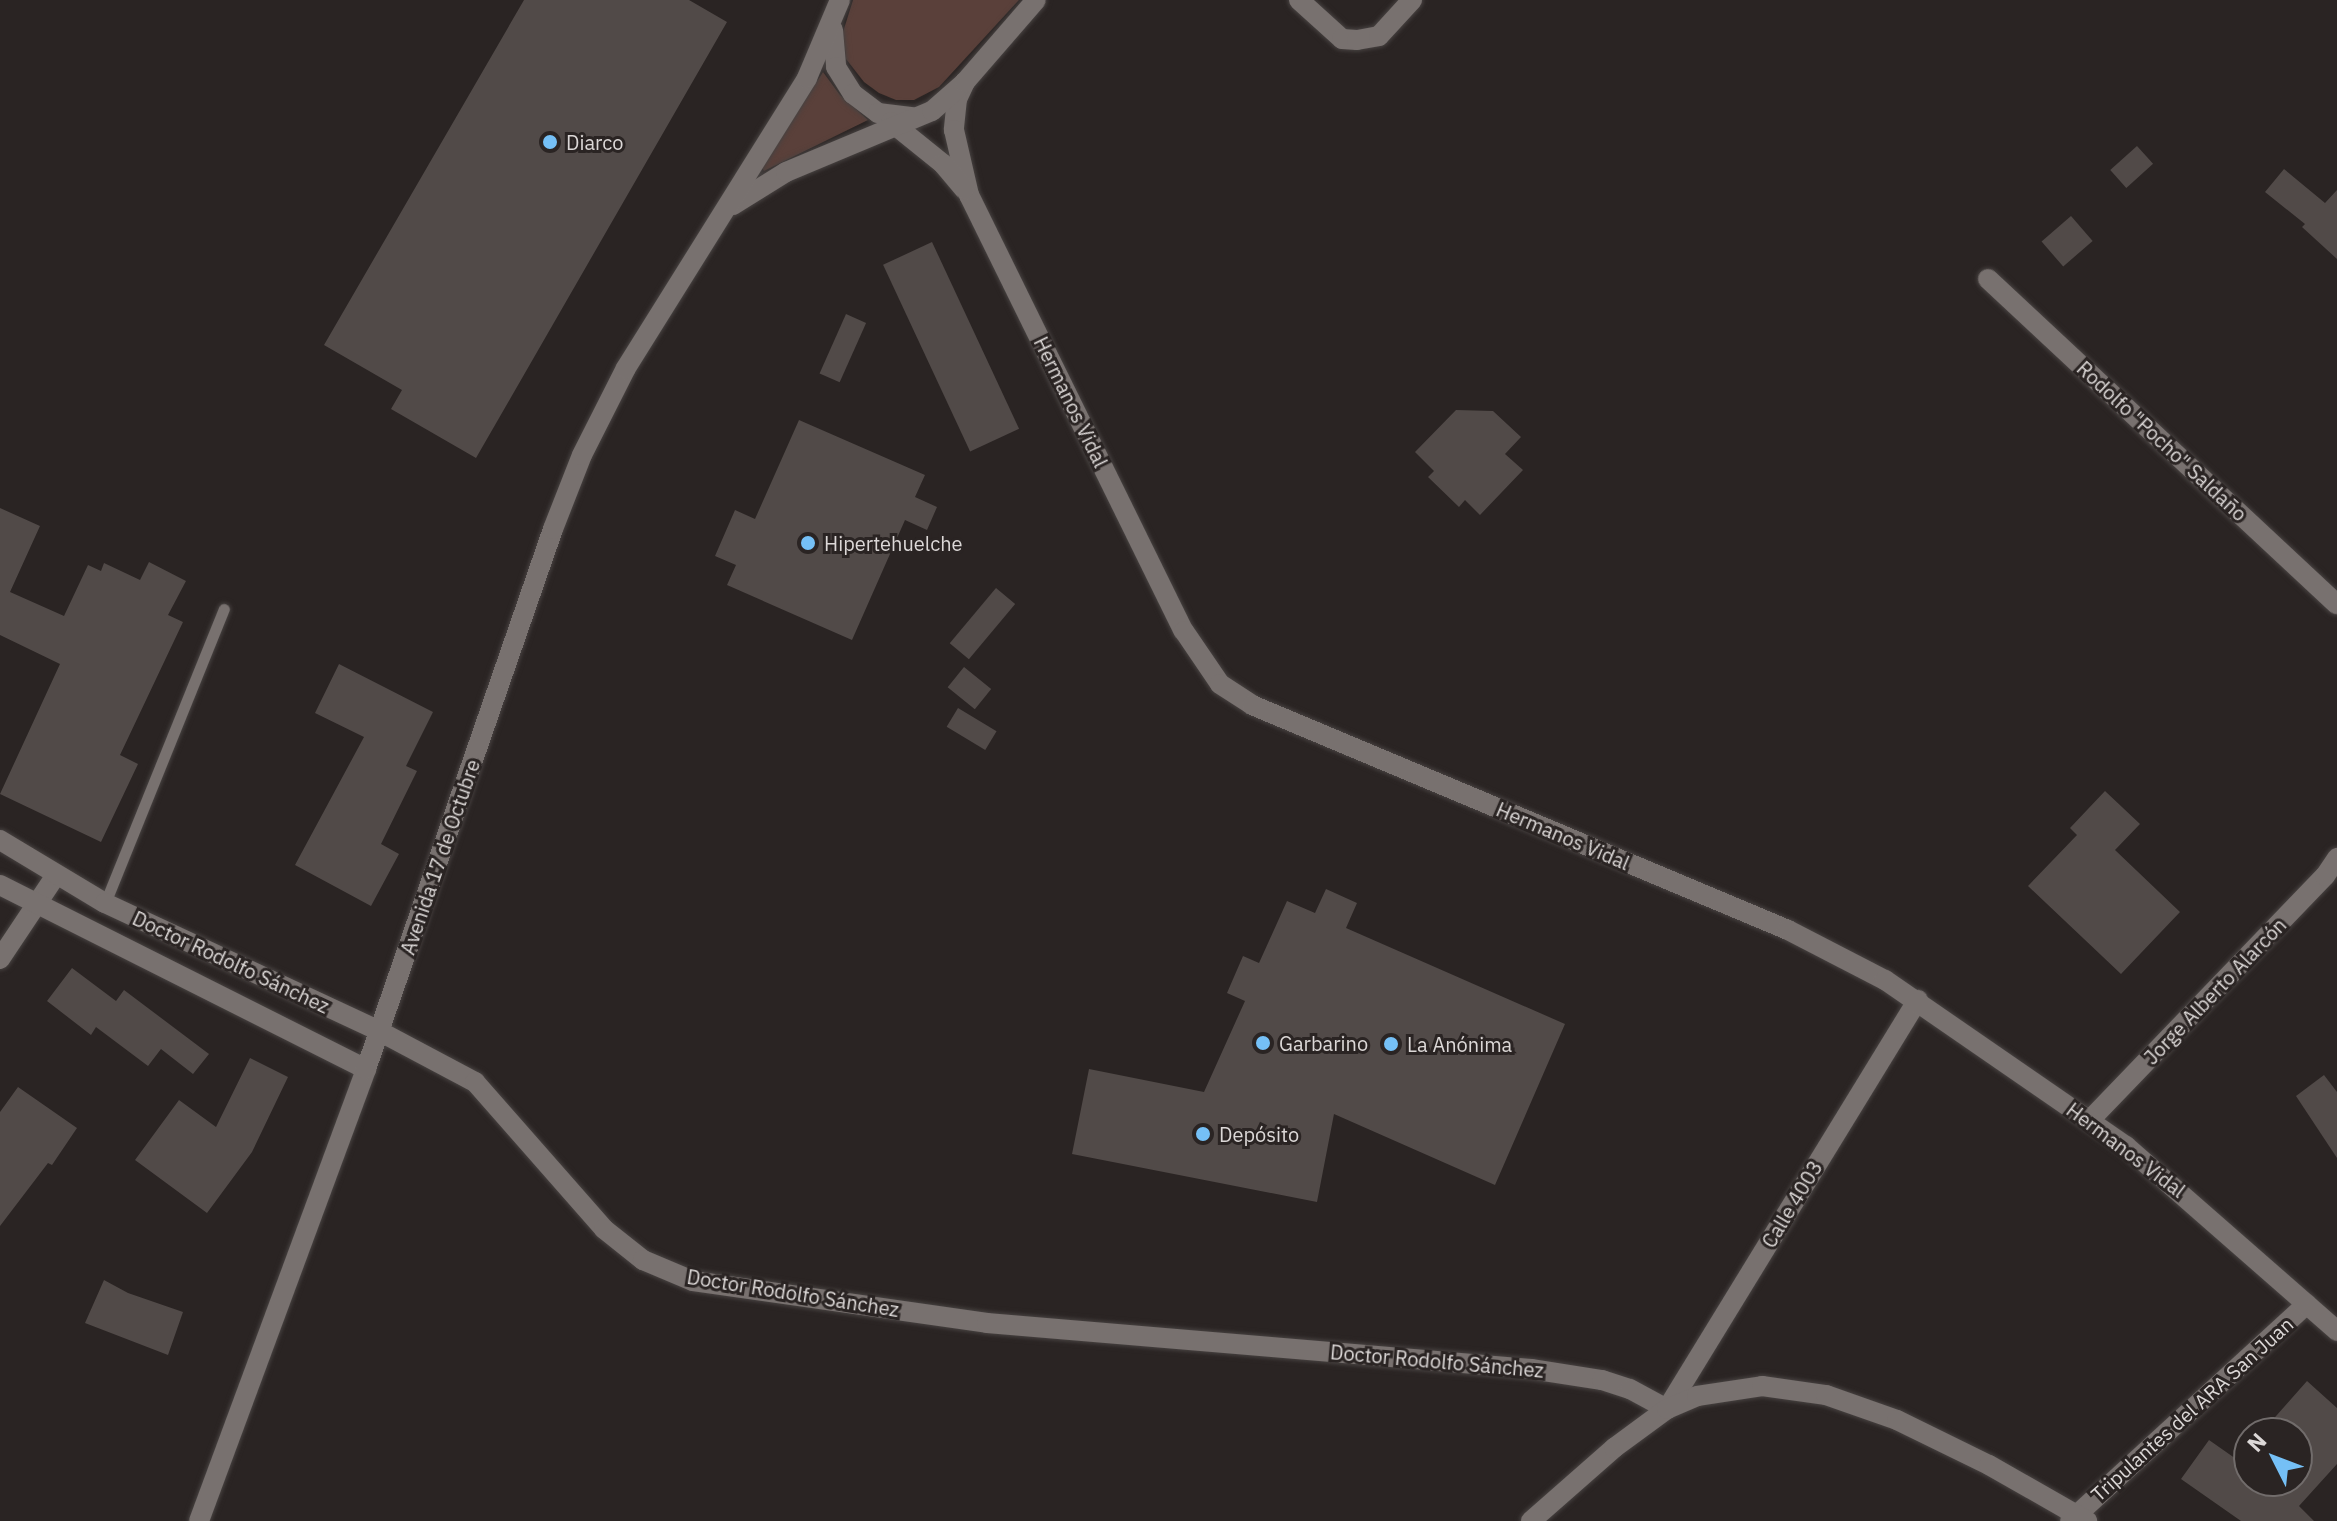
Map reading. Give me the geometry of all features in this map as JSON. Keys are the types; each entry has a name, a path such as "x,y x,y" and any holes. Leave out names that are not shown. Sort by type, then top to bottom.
{"street":[{"name":"Avenida 17 de Octubre","path":"199,1521 366,1069 553,529 582,455 626,368 807,78 834,22 840,0"},
{"name":"Avenida 17 de Octubre","path":"723,213 766,182 920,117 945,101 1036,0"},
{"path":"1299,0 1342,39 1379,36 1412,0"},
{"name":"Hermanos Vidal","path":"834,22 832,51 836,67 853,94 943,164 969,195"},
{"name":"Hermanos Vidal","path":"965,82 957,99 954,130 969,195 1184,631 1220,684 1270,713 1788,930 1918,1000 2160,1173 2337,1331"},
{"path":"878,113 898,118 920,117"},
{"name":"Rodolfo \"Pocho\" Saldaño","path":"1988,279 2337,604"},
{"name":"Doctor Rodolfo Sánchez","path":"0,840 105,903 379,1031 475,1082 604,1229 643,1260 693,1281 987,1323 1531,1369 1602,1380 1630,1389 1667,1409"},
{"name":"Jorge Alberto Alarcón","path":"2089,1121 2325,876 2337,858"},
{"path":"0,959 56,875"},
{"name":"Doctor Rodolfo Sánchez","path":"0,885 36,906 366,1069"},
{"name":"Calle 4003","path":"1667,1409 1918,1000"},
{"name":"Tripulantes del ARA San Juan","path":"2078,1519 2307,1304"},
{"path":"1531,1521 1614,1448 1667,1409 1697,1396 1731,1388 1762,1386 1826,1395 1947,1443 2078,1519"}],"lane":[{"path":"105,903 224,609"}],"shaded area":[{"path":"853,0 1019,0 939,87 914,100 896,100 864,82 846,59 843,32"},
{"path":"823,72 840,95 868,120 764,171 762,168"}],"building":[{"name":"Diarco","path":"524,0 689,0 727,22 476,458 391,409 402,390 324,345"},
{"path":"2137,146 2153,164 2126,188 2110,170"},
{"path":"2284,169 2325,203 2337,190 2337,259 2302,227 2305,224 2265,192"},
{"path":"2071,216 2093,241 2063,266 2042,242"},
{"path":"932,242 1019,429 970,452 883,265"},
{"path":"846,314 866,323 840,382 820,373"},
{"path":"1456,410 1493,411 1521,437 1505,454 1523,470 1480,515 1465,500 1459,507 1428,477 1434,471 1415,452"},
{"name":"Hipertehuelche","path":"799,420 925,475 915,497 937,507 927,530 905,520 852,640 727,585 736,565 715,556 735,510 755,519"},
{"path":"0,508 40,526 10,592 64,616 88,565 101,571 104,563 140,580 149,562 186,581 168,615 183,622 120,755 138,764 101,842 0,794 60,664 0,635"},
{"path":"996,588 1015,604 969,659 950,643"},
{"path":"339,664 433,712 406,766 417,771 381,844 399,854 371,906 295,865 364,737 315,713"},
{"path":"964,667 991,689 975,709 948,687"},
{"path":"958,708 997,731 985,750 947,727"},
{"path":"2105,791 2140,824 2115,850 2180,912 2121,974 2028,886 2077,835 2070,828"},
{"name":"La Anónima","path":"1326,889 1357,903 1346,928 1565,1024 1495,1185 1334,1114 1317,1202 1072,1154 1089,1069 1204,1092 1245,1001 1227,993 1243,956 1259,963 1287,901 1315,913"},
{"path":"72,968 116,1001 124,990 209,1054 193,1074 161,1049 148,1066 96,1027 91,1035 47,1001"},
{"path":"250,1058 288,1077 252,1152 207,1213 135,1160 179,1100 216,1127"},
{"path":"2324,1075 2337,1092 2337,1158 2296,1096"},
{"path":"18,1087 77,1128 52,1165 48,1163 0,1226 0,1112"},
{"path":"104,1280 128,1293 183,1312 168,1355 85,1323"},
{"path":"2307,1381 2337,1408 2337,1464 2313,1491 2313,1417 2275,1417"},
{"path":"2209,1440 2233,1457 2233,1497 2307,1497 2299,1506 2314,1521 2241,1521 2181,1479"}],"place":[{"name":"Diarco","path":"550,142"},
{"name":"Hipertehuelche","path":"808,543"},
{"name":"Garbarino","path":"1263,1043"},
{"name":"La Anónima","path":"1391,1044"},
{"name":"Depósito","path":"1203,1134"}]}
